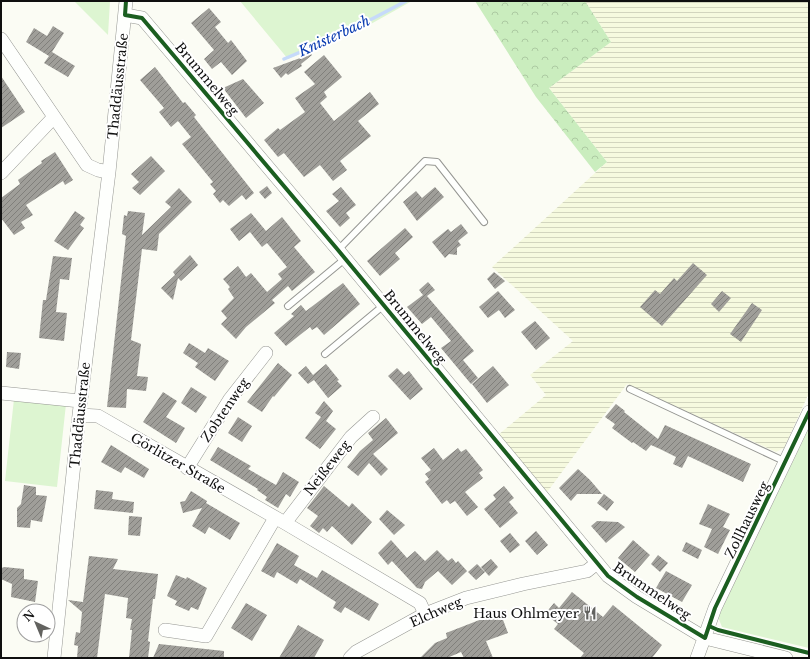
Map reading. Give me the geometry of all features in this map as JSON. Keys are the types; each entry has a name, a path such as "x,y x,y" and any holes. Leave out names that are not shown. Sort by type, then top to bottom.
{"street":[{"name":"Thaddäusstraße","path":"54,658 80,402 109,172 126,1"},
{"name":"Brummelweg","path":"125,15 142,18 342,254 608,576 637,596 705,638 786,658"},
{"path":"1,39 87,165 98,170 109,172"},
{"path":"1,173 54,118"},
{"name":"Zobtenweg","path":"187,468 230,399 266,353"},
{"path":"1,393 80,402"},
{"name":"Zollhausweg","path":"697,658 715,608 809,412"},
{"name":"Görlitzer Straße","path":"79,415 98,416 280,520 420,603 425,614"},
{"name":"Neißeweg","path":"280,520 351,437 373,417"},
{"path":"165,630 206,636 280,520"},
{"name":"Elchweg","path":"350,658 356,652 425,614 466,598 523,584 587,571 597,563"}],"lane":[{"path":"288,306 342,254 425,160 437,162 484,222"},
{"path":"325,354 384,305"},
{"path":"630,389 786,462"}],"green space":[{"path":"74,1 110,1 108,35"},
{"path":"240,1 412,1 369,25 288,59"},
{"path":"475,1 585,1 611,42 549,88 607,162 595,172 536,97"},
{"path":"585,1 809,1 809,393 784,448 776,452 627,384 545,495 498,435 546,395 530,375 573,341 492,267 607,162 549,88 611,42"},
{"path":"14,399 66,404 57,487 5,481"},
{"path":"809,428 809,648 722,627 718,617"}],"building":[{"path":"209,8 221,22 215,27 228,43 231,40 247,61 232,75 221,62 212,69 204,59 214,50 191,23"},
{"path":"53,26 64,33 52,52 75,66 68,77 44,63 49,56 26,42 34,28 47,36"},
{"path":"311,54 312,55 301,64 302,66 288,75 286,73 281,78 273,68"},
{"path":"324,55 342,77 324,92 327,97 320,103 334,121 370,92 379,104 358,121 371,136 340,161 347,170 333,181 320,165 304,177 284,153 278,157 264,140 278,128 280,130 305,112 295,98 315,84 304,72"},
{"path":"155,67 183,103 185,102 196,115 194,117 254,193 246,200 242,195 229,206 223,200 220,203 213,194 216,191 210,184 213,182 182,144 191,137 178,121 171,127 159,112 164,108 140,80"},
{"path":"1,76 25,112 1,128"},
{"path":"243,79 264,103 246,118 223,88"},
{"path":"55,152 73,180 65,185 63,181 26,205 33,215 21,222 25,228 14,235 1,218 1,198 20,184 18,180 42,163 41,161"},
{"path":"151,156 165,171 140,195 132,188 139,182 131,174"},
{"path":"267,186 272,193 265,199 259,192"},
{"path":"341,187 356,205 346,213 350,218 340,227 326,211 339,201 332,194"},
{"path":"435,187 444,197 417,221 403,202 416,191 422,198"},
{"path":"179,188 192,202 159,234 157,251 142,249 131,340 141,344 137,376 148,377 146,391 127,389 126,408 107,407 126,236 122,234 124,215 127,216 128,211 145,213 142,235 171,207 165,202"},
{"path":"75,211 85,218 80,225 84,228 68,250 54,241"},
{"path":"251,213 266,231 282,217 301,241 294,247 315,272 292,291 288,286 272,300 275,303 246,327 236,339 221,324 227,318 221,311 234,298 228,289 230,287 223,279 238,266 246,277 251,273 267,292 282,279 278,274 287,267 267,243 262,247 250,232 239,241 230,229"},
{"path":"461,224 468,233 458,241 461,245 457,248 457,255 449,254 445,258 432,242 448,229 451,232"},
{"path":"405,228 413,237 395,253 400,259 380,276 367,261"},
{"path":"190,255 198,265 181,281 178,278 173,300 161,288 175,275 173,272"},
{"path":"53,256 72,258 69,280 60,279 56,312 67,313 64,341 39,338 43,300 46,300"},
{"path":"693,263 707,275 662,326 640,307 655,290 660,294 674,278 677,281"},
{"path":"494,272 505,281 495,289 487,279"},
{"path":"428,282 435,290 427,296 474,351 463,360 478,378 471,384 441,348 451,341 431,317 422,324 407,307 423,295 419,290"},
{"path":"343,283 360,304 324,335 317,327 312,330 310,327 286,346 274,333 294,316 291,314 301,305 306,311"},
{"path":"498,291 515,310 505,318 499,310 488,318 479,307"},
{"path":"722,291 731,298 719,312 711,304"},
{"path":"752,303 762,310 741,342 730,334"},
{"path":"535,321 550,338 536,350 521,332"},
{"path":"189,343 205,353 208,348 229,361 215,381 195,367 198,363 183,353"},
{"path":"7,352 21,353 19,369 6,367"},
{"path":"278,363 292,375 274,397 273,396 262,412 247,402"},
{"path":"326,364 342,386 328,398 314,380 308,384 298,373 306,366 313,375"},
{"path":"493,366 509,385 487,403 472,384"},
{"path":"397,368 404,375 409,371 423,389 410,400 388,376"},
{"path":"191,387 207,397 196,413 181,403"},
{"path":"163,392 177,401 166,417 185,428 176,443 143,422"},
{"path":"324,401 333,411 326,421 336,429 320,449 305,438 321,417 315,413"},
{"path":"616,404 658,439 665,425 751,464 743,482 688,456 682,468 673,464 676,457 660,449 651,445 646,451 633,442 632,443 612,428 615,424 605,417"},
{"path":"238,417 252,426 242,442 228,433"},
{"path":"386,418 398,433 373,454 388,469 381,476 369,463 358,476 347,467 360,451 373,440 368,433"},
{"path":"111,445 149,469 144,478 125,467 121,473 101,462"},
{"path":"218,447 251,466 248,469 276,485 283,472 299,482 290,497 286,494 278,508 265,500 267,497 257,490 258,489 210,460"},
{"path":"434,448 443,460 458,448 461,452 466,449 483,470 479,473 483,478 465,492 478,507 467,516 455,501 450,504 447,500 442,504 425,482 429,479 425,474 431,470 421,458"},
{"path":"578,469 602,494 577,494 571,501 559,488"},
{"path":"24,485 36,487 36,495 47,496 42,522 31,520 30,528 17,527 17,508 21,504"},
{"path":"324,486 349,507 352,503 372,522 352,545 332,526 327,532 323,528 319,533 310,526 318,516 307,508"},
{"path":"504,486 514,498 509,502 518,513 500,528 484,509 496,499 493,495"},
{"path":"96,490 113,492 112,499 134,502 133,513 94,509"},
{"path":"191,491 207,501 206,503 240,523 230,540 209,527 205,534 192,526 202,508 183,513 180,502 185,501"},
{"path":"604,494 614,502 607,511 597,503"},
{"path":"708,504 730,514 723,527 730,530 718,554 704,547 712,529 699,524"},
{"path":"387,510 405,525 394,535 379,519"},
{"path":"129,516 142,517 140,536 128,535"},
{"path":"597,521 618,522 625,527 606,543 591,526"},
{"path":"536,531 548,545 537,555 525,541"},
{"path":"510,533 520,545 510,553 500,541"},
{"path":"391,540 407,558 415,551 425,561 437,550 448,561 452,558 456,563 458,561 467,571 452,585 438,571 425,582 422,589 417,588 392,561 388,565 378,553"},
{"path":"633,540 650,555 635,572 618,558"},
{"path":"686,542 702,550 698,559 682,551"},
{"path":"277,543 299,556 294,565 317,578 322,570 379,604 369,621 345,607 341,613 333,608 336,602 300,579 297,584 277,572 274,578 261,571"},
{"path":"658,555 668,563 660,572 651,564"},
{"path":"89,556 118,559 113,569 158,574 155,599 153,599 148,641 150,642 148,658 129,658 132,619 126,618 128,598 105,594 97,658 77,658 78,646 74,645 76,632 80,633 82,612 68,600 83,602"},
{"path":"491,559 498,567 489,576 481,567"},
{"path":"477,564 485,572 476,580 468,572"},
{"path":"2,568 24,569 24,579 38,581 35,602 11,597 12,584 1,579"},
{"path":"666,571 692,585 682,602 656,588"},
{"path":"176,575 186,579 187,577 207,588 198,610 191,607 189,611 175,605 177,601 167,596"},
{"path":"572,592 603,617 613,605 662,645 652,658 580,658 584,653 554,629 558,624 545,614 554,603 559,608"},
{"path":"246,603 267,615 252,641 231,628"},
{"path":"500,612 508,633 486,641 493,658 464,658 461,652 447,658 420,658 435,643 447,638 446,633"},
{"path":"298,625 324,640 314,658 279,658"},
{"path":"159,644 224,651 224,658 153,658"}],"waterway":[{"name":"Knisterbach","path":"284,59 346,32 406,1"}],"cycle path":[{"path":"126,1 125,15 142,18 338,250 608,576 637,597 705,638 715,608 809,412"},
{"path":"709,626 718,630 809,653"}],"place":[{"name":"Haus Ohlmeyer","path":"590,613"}]}
